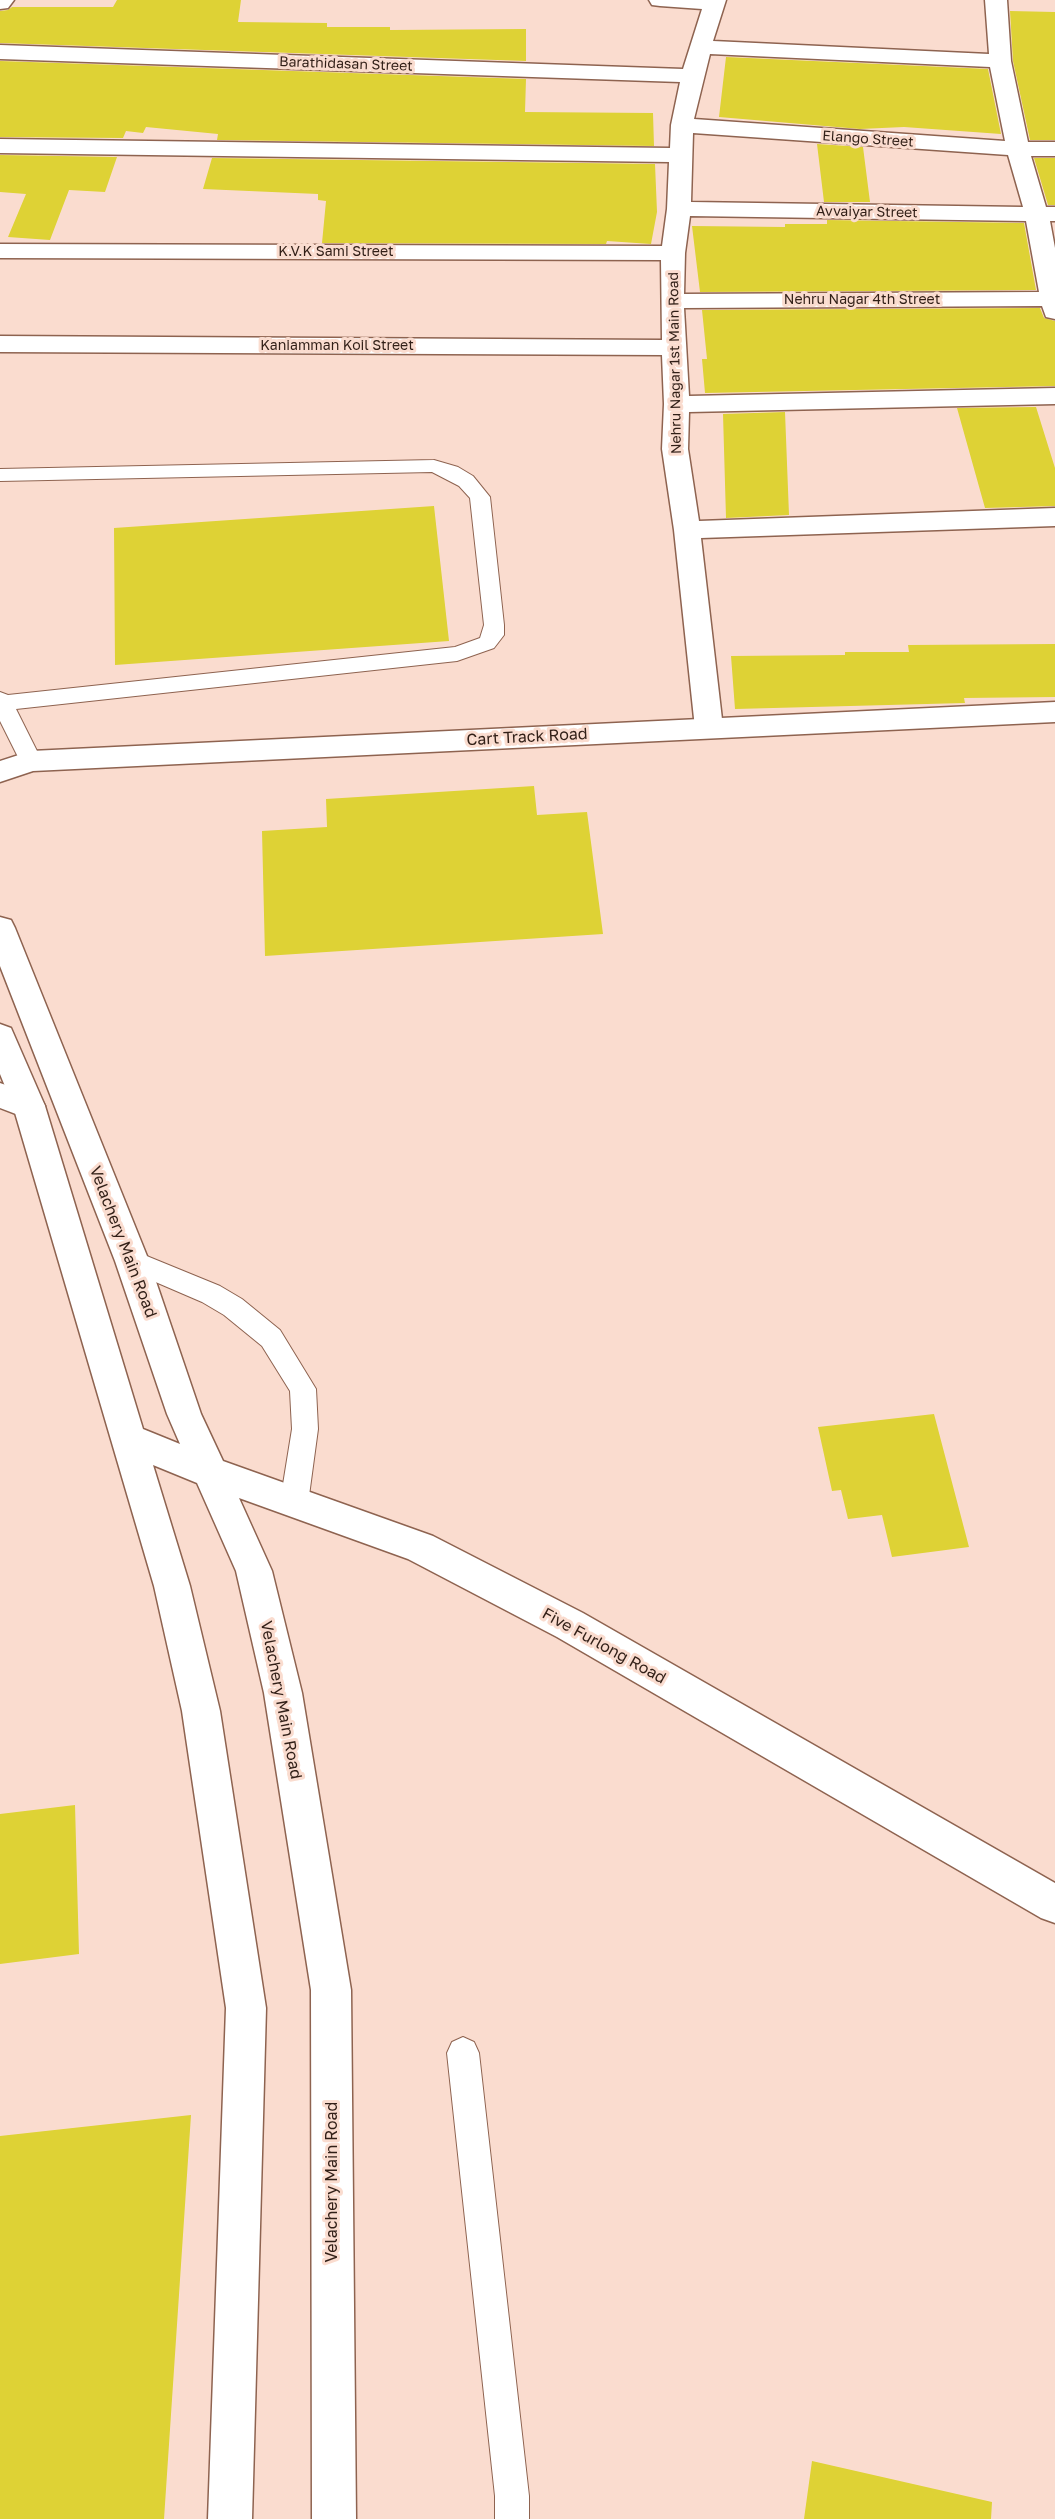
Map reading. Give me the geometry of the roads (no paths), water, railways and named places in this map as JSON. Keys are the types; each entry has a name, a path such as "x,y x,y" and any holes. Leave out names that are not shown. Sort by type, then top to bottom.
{"street":[{"path":"660,0 714,1"},
{"path":"996,0 1000,61 1018,150 1046,214 1053,305"},
{"name":"Nehru Nagar 1st Main Road","path":"710,728 675,448 677,405 672,301 682,125 692,76 714,1"},
{"path":"701,47 1000,61"},
{"name":"Barathidasan Street","path":"0,52 692,76"},
{"name":"Elango Street","path":"682,125 1018,150 1055,149"},
{"path":"0,146 681,155"},
{"name":"Avvaiyar Street","path":"679,209 1046,214"},
{"name":"K.V.K Sami Street","path":"0,251 673,253"},
{"name":"Nehru Nagar 4th Street","path":"672,301 1053,305"},
{"name":"Kaniamman Koil Street","path":"0,344 674,348"},
{"path":"677,405 1055,396"},
{"path":"687,530 1055,516"},
{"name":"Cart Track Road","path":"0,772 31,761 1055,712"},
{"name":"Velachery Main Road","path":"0,928 132,1261 184,1414 254,1571 278,1671 331,1990 334,2519"},
{"path":"0,1036 14,1101 128,1439 172,1586 201,1711 246,2008 230,2519"},
{"name":"Five Furlong Road","path":"128,1439 209,1472 420,1547 570,1626 1055,1904"}],"lane":[{"path":"0,475 434,466 452,472 466,481 480,497 494,625 493,635 487,643 457,654 1,701 31,761"},
{"path":"132,1261 211,1294 233,1307 271,1338 303,1389 305,1429 294,1503"},
{"path":"463,2053 511,2484 512,2519"}]}
